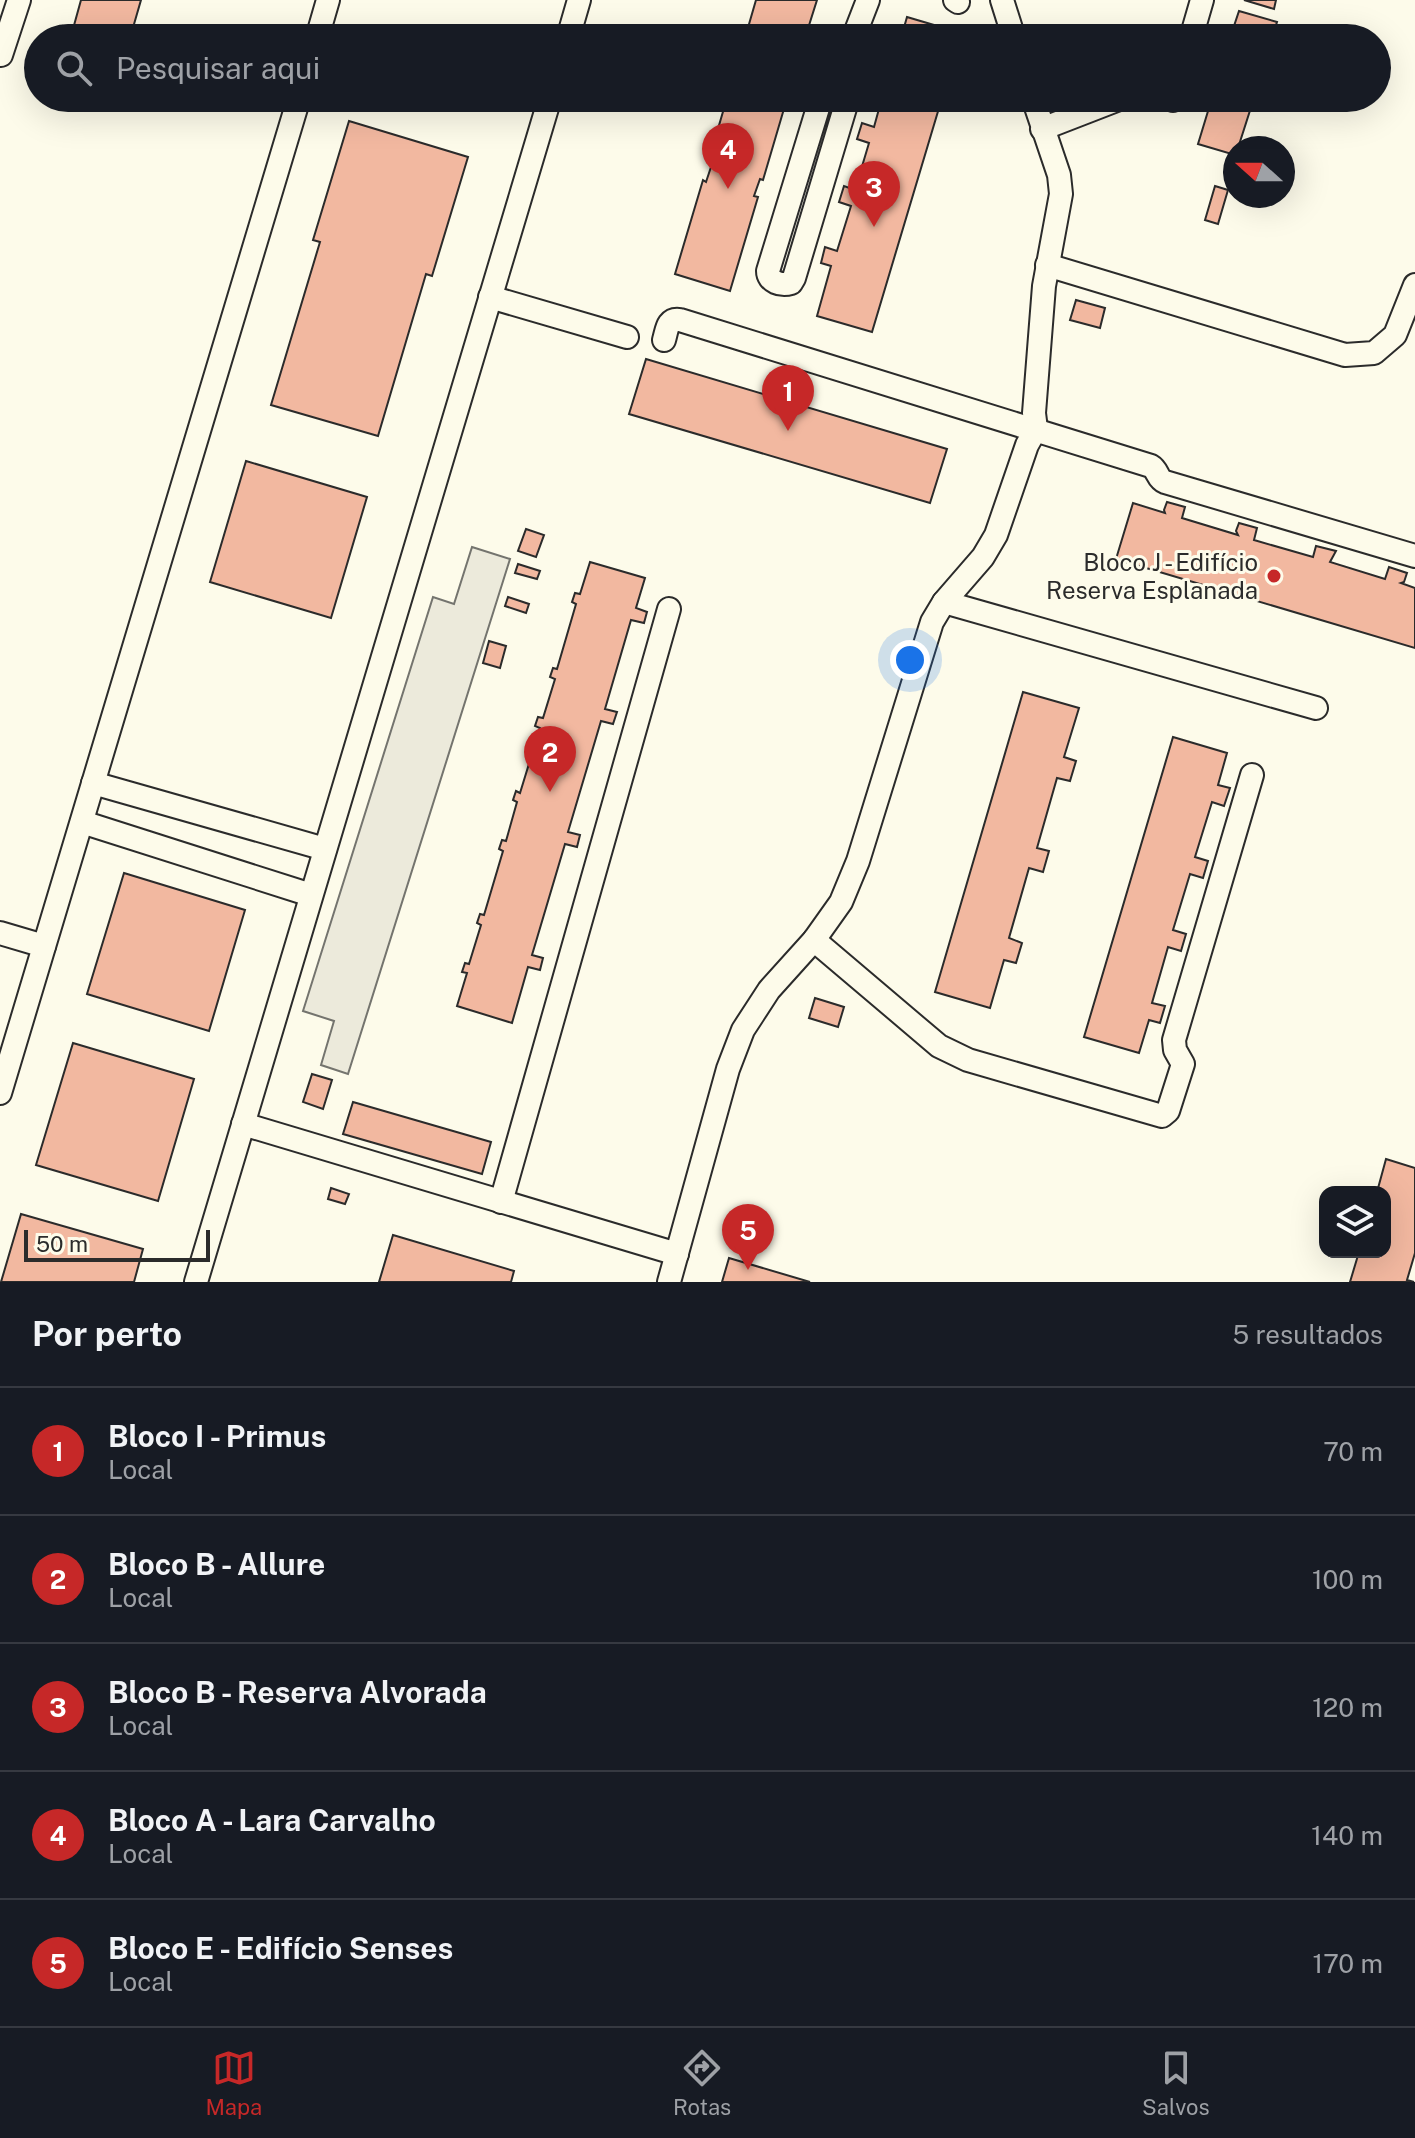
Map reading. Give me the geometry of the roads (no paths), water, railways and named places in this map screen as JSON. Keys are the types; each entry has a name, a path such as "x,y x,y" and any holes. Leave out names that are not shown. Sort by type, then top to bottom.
{"street":[{"path":"1,55 19,0"},
{"path":"321,24 328,0"},
{"path":"572,24 579,0"},
{"path":"857,24 868,0"},
{"path":"1002,0 1010,24"},
{"path":"1195,24 1202,0"},
{"path":"0,1093 295,112"},
{"path":"196,1282 546,112"},
{"path":"817,112 768,271 771,281 786,285 794,278 844,112"},
{"path":"669,1282 728,1069 743,1030 769,990 814,940 841,902 858,861 932,622 944,602 983,557 996,535 1027,445 1036,429 1034,413 1044,286 1061,194 1059,175 1037,112"},
{"path":"1042,129 1086,112"},
{"path":"1047,265 1345,355 1374,353 1395,335 1415,285"},
{"path":"490,297 627,337"},
{"path":"664,340 670,322 680,320 1151,466 1156,469 1159,479 1165,482 1415,556"},
{"path":"944,602 1316,708"},
{"path":"501,1202 669,609"},
{"path":"814,940 939,1046 968,1060 1162,1116 1168,1111 1183,1064 1175,1050 1174,1040 1252,775"},
{"path":"93,783 325,849"},
{"path":"82,822 311,895"},
{"path":"0,933 44,946"},
{"path":"243,1124 677,1254"}],"place":[{"name":"Bloco A - Lara Carvalho","path":"728,189"},
{"name":"Bloco B - Reserva Alvorada","path":"874,227"},
{"name":"Bloco I - Primus","path":"788,431"},
{"name":"Bloco J - Edifício Reserva Esplanada","path":"1274,576"},
{"name":"Bloco B - Allure","path":"550,792"},
{"name":"Bloco E - Edifício Senses","path":"748,1270"}]}
